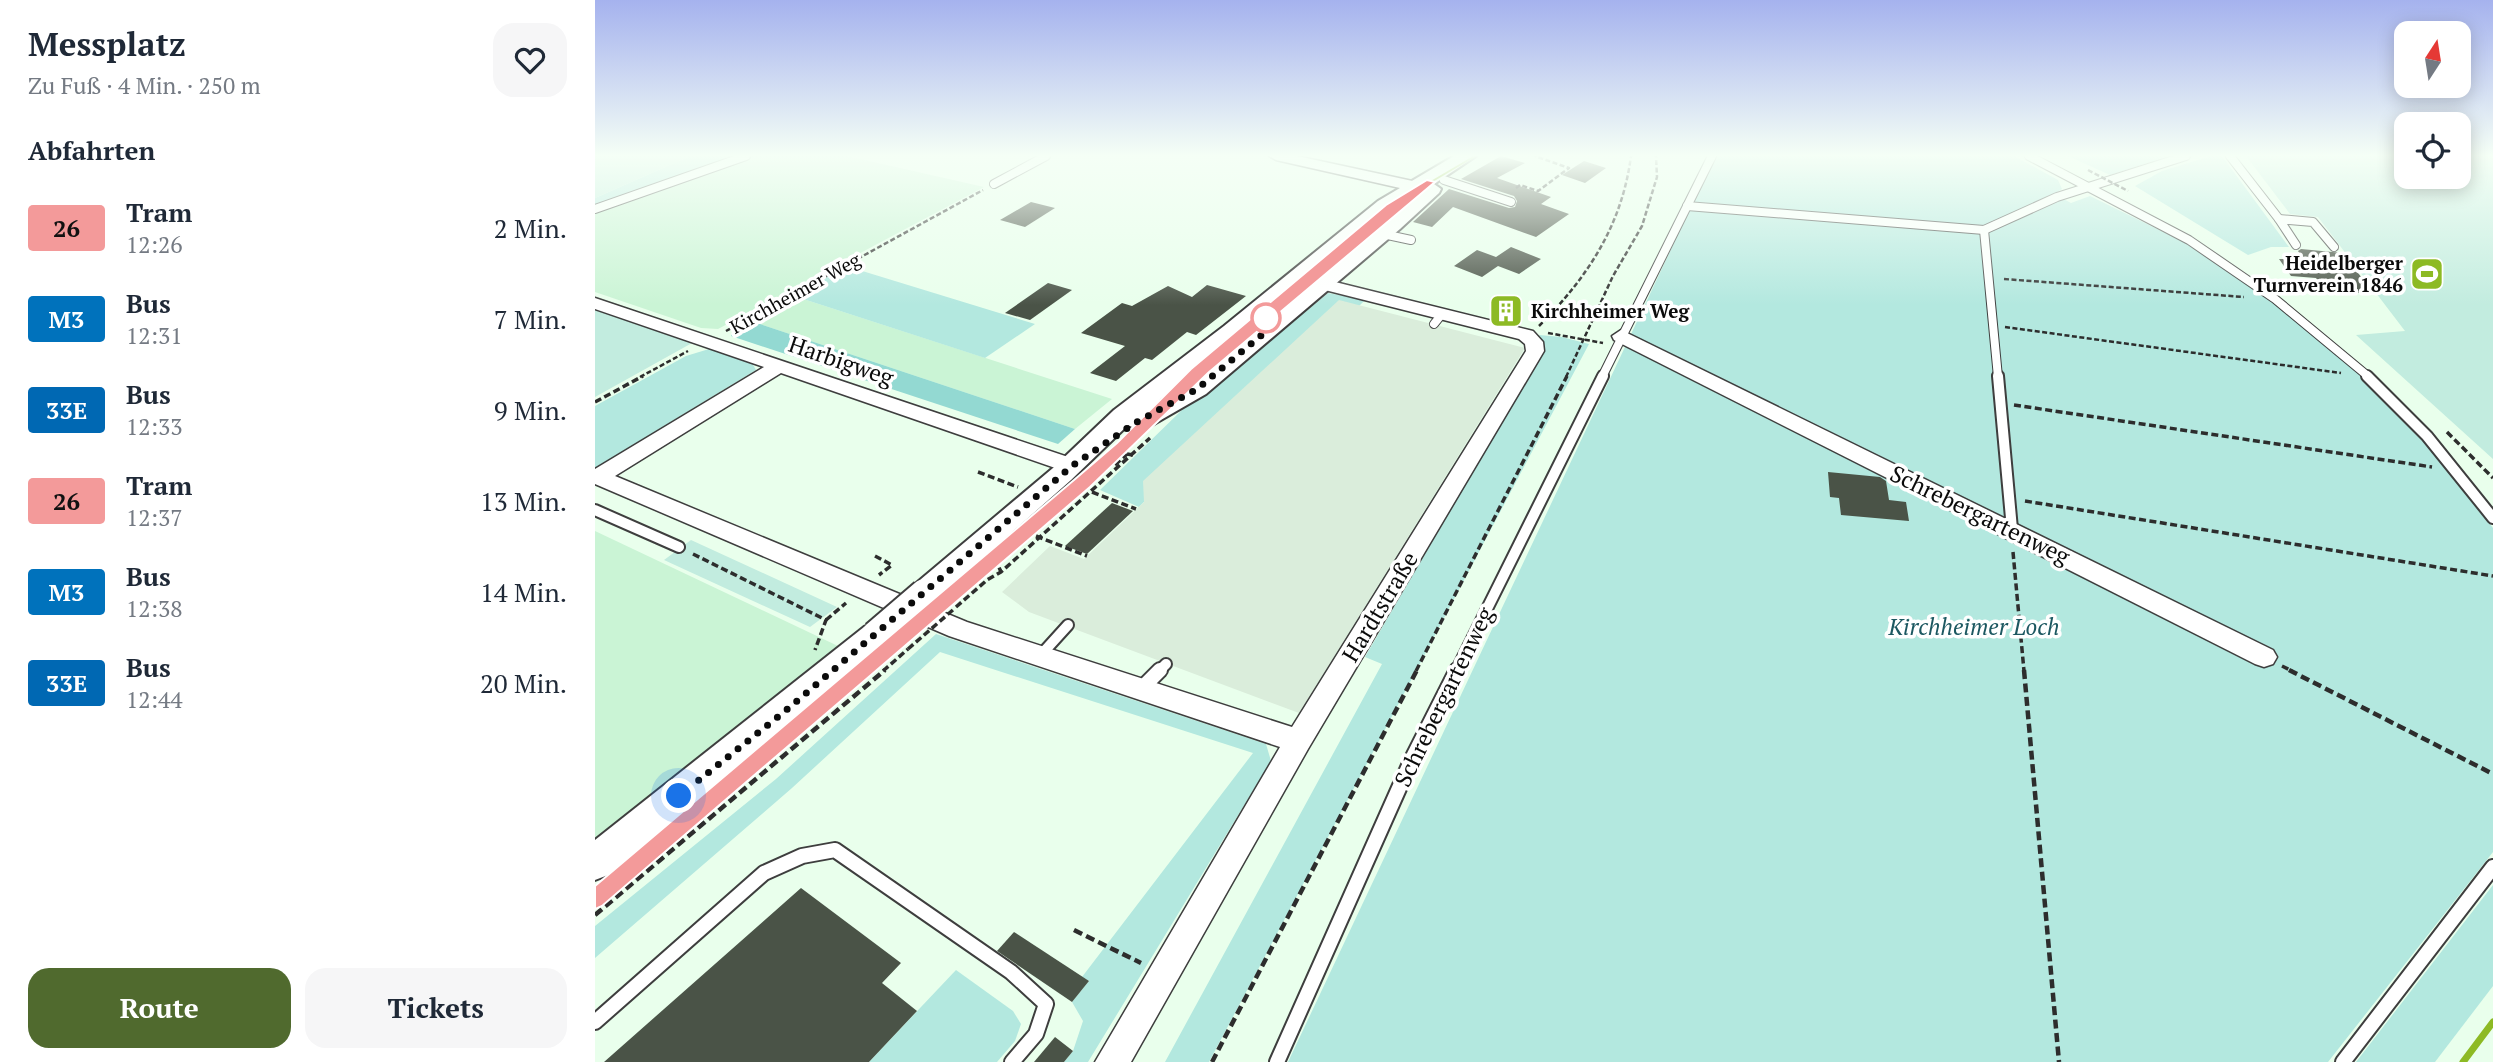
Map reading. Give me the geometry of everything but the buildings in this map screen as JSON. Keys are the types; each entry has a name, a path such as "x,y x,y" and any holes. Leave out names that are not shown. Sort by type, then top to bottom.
{"street":[{"path":"595,863 925,593 1072,466 1123,416 1233,331 1384,206"},
{"path":"1072,466 1129,427 1197,389 1383,234 1410,206"},
{"path":"1323,284 1438,319 1526,335"},
{"name":"Harbigweg","path":"595,303 1072,466"},
{"name":"Hardtstraße","path":"1112,1062 1298,741 1535,351 1534,342 1526,335"},
{"name":"Schrebergartenweg","path":"1621,336 2264,657"},
{"path":"596,478 779,366"},
{"path":"596,478 958,629 1298,741"}],"lane":[{"path":"1687,206 1984,230 2039,206"},
{"name":"Schrebergartenweg","path":"1277,1062 1412,759 1687,206"},
{"path":"2125,206 2187,238 2328,340 2423,429 2459,471 2493,518"},
{"path":"2269,206 2297,244"},
{"path":"2279,219 2313,222 2333,247"},
{"path":"1984,230 2012,529"},
{"path":"1383,234 1411,240"},
{"path":"595,510 679,547"},
{"path":"1039,657 1067,625"},
{"path":"1140,690 1166,664"},
{"path":"595,1022 764,873 802,856 835,850 1011,972 1046,1004 1036,1034 1012,1062"},
{"path":"2343,1062 2493,867"}],"path":[{"name":"Kirchheimer Weg","path":"595,402 955,206"},
{"path":"1526,335 1560,307 1597,259 1616,224 1622,206"},
{"path":"1212,1062 1334,832 1585,340 1612,284 1613,276 1641,226 1648,206"},
{"path":"1988,278 2274,299"},
{"path":"1993,326 2370,377"},
{"path":"1526,335 1545,333 1585,340"},
{"path":"2000,403 2459,471"},
{"path":"595,915 827,721 987,580 1001,572 1151,436"},
{"path":"1115,465 1128,454"},
{"path":"978,472 1019,487"},
{"path":"1092,492 1136,509"},
{"path":"2009,498 2493,576"},
{"path":"2012,529 2059,1062"},
{"path":"1038,537 1087,556"},
{"path":"679,547 827,620"},
{"path":"875,556 891,565"},
{"path":"1001,572 1010,559"},
{"path":"824,634 827,620 861,590"},
{"path":"2264,657 2493,774"},
{"path":"1073,930 1162,974"}],"green space":[{"path":"611,206 949,206 718,329 701,328 595,292 595,211"},
{"name":"Kirchheimer Loch","path":"1692,206 2109,206 2196,248 2266,297 2360,373 2422,432 2493,528 2493,852 2328,1062 1288,1062"},
{"path":"2167,206 2258,206 2289,247 2271,247 2248,255"},
{"path":"846,266 1035,324 985,358 794,296"},
{"path":"1328,293 1365,300 1359,306 1339,301 1139,507 1100,490 1185,407 1248,360"},
{"path":"794,296 1112,399 1075,429 751,321"},
{"path":"1539,335 1562,337 1589,344 1209,1062 1165,1062 1382,664 1365,657 1541,355 1544,343"},
{"path":"709,349 752,363 756,370 595,468 595,406 686,356"},
{"path":"595,531 838,646 595,841"},
{"path":"936,634 1266,744 1271,761 1088,1062 1064,1062 1073,1051 1083,1021 1072,1002 1089,981 1082,977 1253,753 940,652 792,788 595,958 595,926 776,779"},
{"path":"2493,885 2493,986 2435,1062 2356,1062"},
{"path":"956,970 1013,1011 1021,1024 1015,1041 997,1062 869,1062"}],"shaded area":[{"name":"Heidelberger Turnverein 1846","path":"2284,206 2493,206 2493,459 2356,335 2405,331 2318,217 2290,214"},
{"path":"1339,300 1525,348 1299,713 1029,612 1002,592 1050,546 1084,559 1144,502 1143,481"},
{"path":"595,310 692,343 595,397"},
{"path":"750,321 1075,429 1058,444 731,336"},
{"path":"691,540 837,607 810,627 664,560"}],"tram line":[{"name":"26","path":"595,892 1079,484 1121,446 1176,389 1390,206"},
{"path":"857,671 1079,484 1195,372 1391,206"},
{"name":"26","path":"595,900 1085,484 1204,371 1399,206"},
{"path":"595,892 859,670"}],"railway":[{"path":"2463,1062 2493,1022"}],"place":[{"name":"Heidelberger Turnverein 1846","path":"2427,274"},
{"name":"Kirchheimer Weg","path":"1506,311"}],"route":[{"path":"679,796 784,712 1072,466 1135,423 1197,389 1270,328 1266,318"}]}
